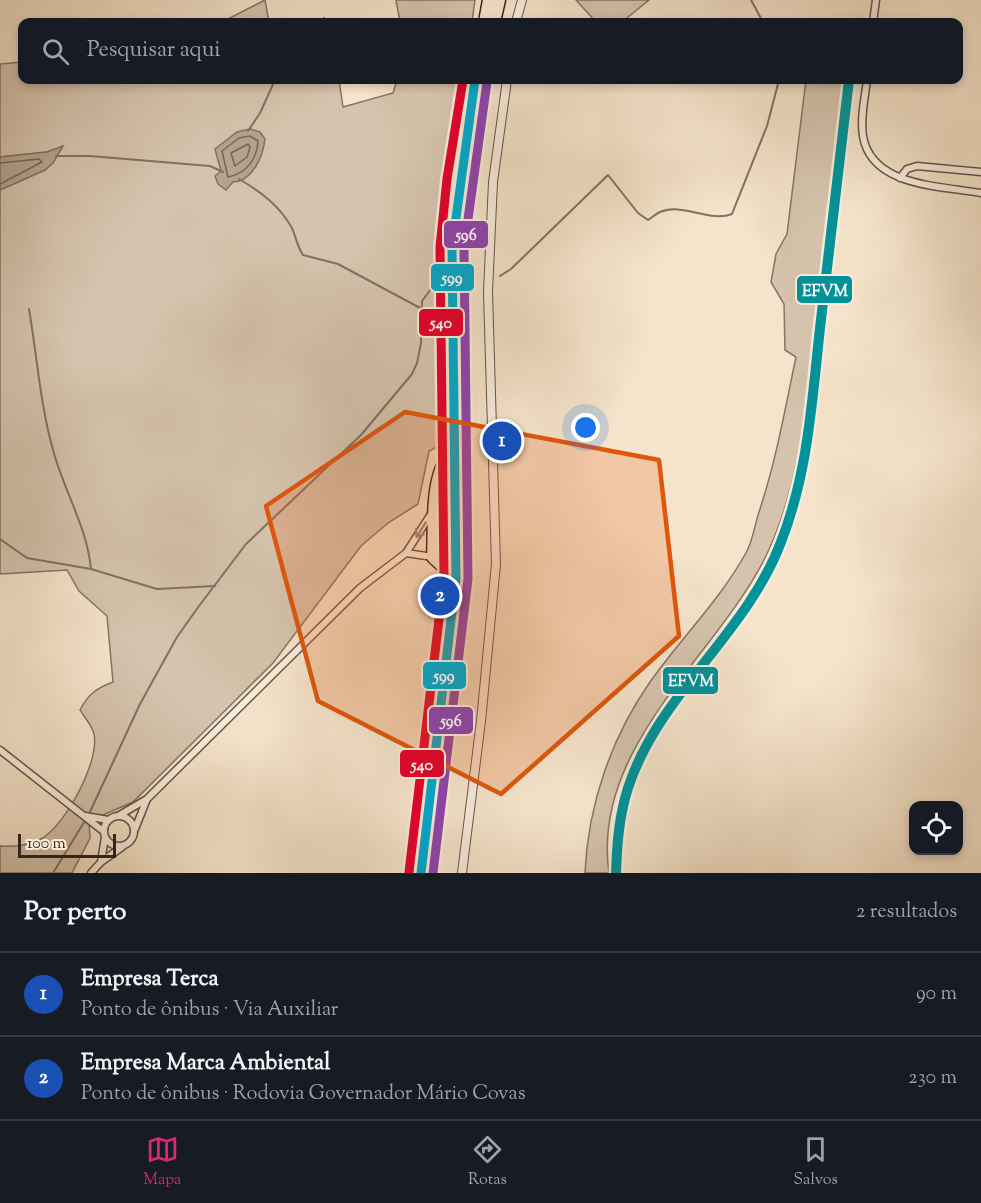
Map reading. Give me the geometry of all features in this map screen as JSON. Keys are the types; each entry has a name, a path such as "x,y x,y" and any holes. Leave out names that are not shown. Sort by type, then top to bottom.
{"highway":[{"path":"480,0 482,18"},
{"path":"484,18 489,0"},
{"path":"495,18 499,0"},
{"path":"421,873 456,578 452,247 459,181 474,84"},
{"path":"430,873 465,581 462,246 467,187 484,84"},
{"path":"455,448 445,457 440,471 433,557 456,578"}],"street":[{"path":"517,18 522,0"},
{"path":"874,18 876,0"},
{"path":"462,873 496,564 488,292 493,182 506,84"},
{"path":"867,84 862,129 865,145 876,163 900,178 981,193"},
{"path":"900,178 907,170 917,166 981,172"},
{"path":"85,816 108,820 147,799 342,604 406,553 436,506"},
{"path":"406,553 433,557"},
{"path":"0,750 85,816 113,845 124,845"},
{"path":"91,873 100,862 133,837 147,799"},
{"path":"118,816 129,820 134,831 133,837"},
{"path":"100,862 108,820"}],"highlighted area":[{"path":"405,412 659,460 679,636 501,794 318,701 266,506"}],"shaded area":[{"path":"265,0 268,18 230,18"},
{"path":"396,0 475,0 473,18 399,18"},
{"path":"576,0 649,0 627,18 592,18"},
{"path":"18,62 18,84 340,84 343,107 393,93 396,84 463,84 449,186 447,442 429,451 418,504 388,523 361,546 273,663 133,802 89,821 90,838 72,873 0,873 0,846 21,846 41,839 60,821 79,792 92,760 94,746 93,731 80,710 94,692 113,682 107,616 79,591 67,570 0,574 0,190 45,170 62,147 47,152 0,157 0,64"},
{"path":"806,84 843,84 801,437 795,469 777,531 764,560 742,597 661,707 637,745 618,785 608,828 609,873 585,873 591,822 597,797 613,749 624,726 650,682 737,569 752,537 780,435 796,357 785,350 784,304 771,282 776,254 787,234"}],"water":[{"path":"250,129 260,132 265,139 262,153 256,167 240,181 233,182 226,190 218,184 215,176 221,171 215,149 237,132"},
{"path":"63,146 53,163 45,170 0,190 0,157 47,152"}],"waterway":[{"path":"751,0 761,18"},
{"path":"248,131 260,113 273,84"},
{"path":"500,276 511,269 608,175 638,213 648,220 658,213 677,209 715,216 732,214 767,126 778,84"},
{"path":"56,156 90,156 210,166 223,172"},
{"path":"239,179 262,194 281,212 292,228 303,255 338,264 422,309"},
{"path":"89,814 140,704 177,637 199,606 246,544 361,435 412,374 421,343 422,301 434,285"},
{"path":"29,309 49,433 58,465 85,538 91,569"},
{"path":"0,539 27,558 91,569 157,589 215,586"},
{"path":"407,873 416,812 425,696"},
{"path":"53,873 86,819"}],"transit line":[{"name":"540","path":"409,872 444,577 440,247 447,179 462,84"},
{"name":"599","path":"421,873 456,578 452,247 474,84"},
{"name":"596","path":"433,873 468,579 464,248 487,84"},
{"name":"EFVM","path":"616,873 622,809 642,754 681,693 747,606 766,575 790,516 808,436 849,84"}],"place":[{"name":"Empresa Terca","path":"502,441"},
{"name":"Empresa Marca Ambiental","path":"440,596"}]}
